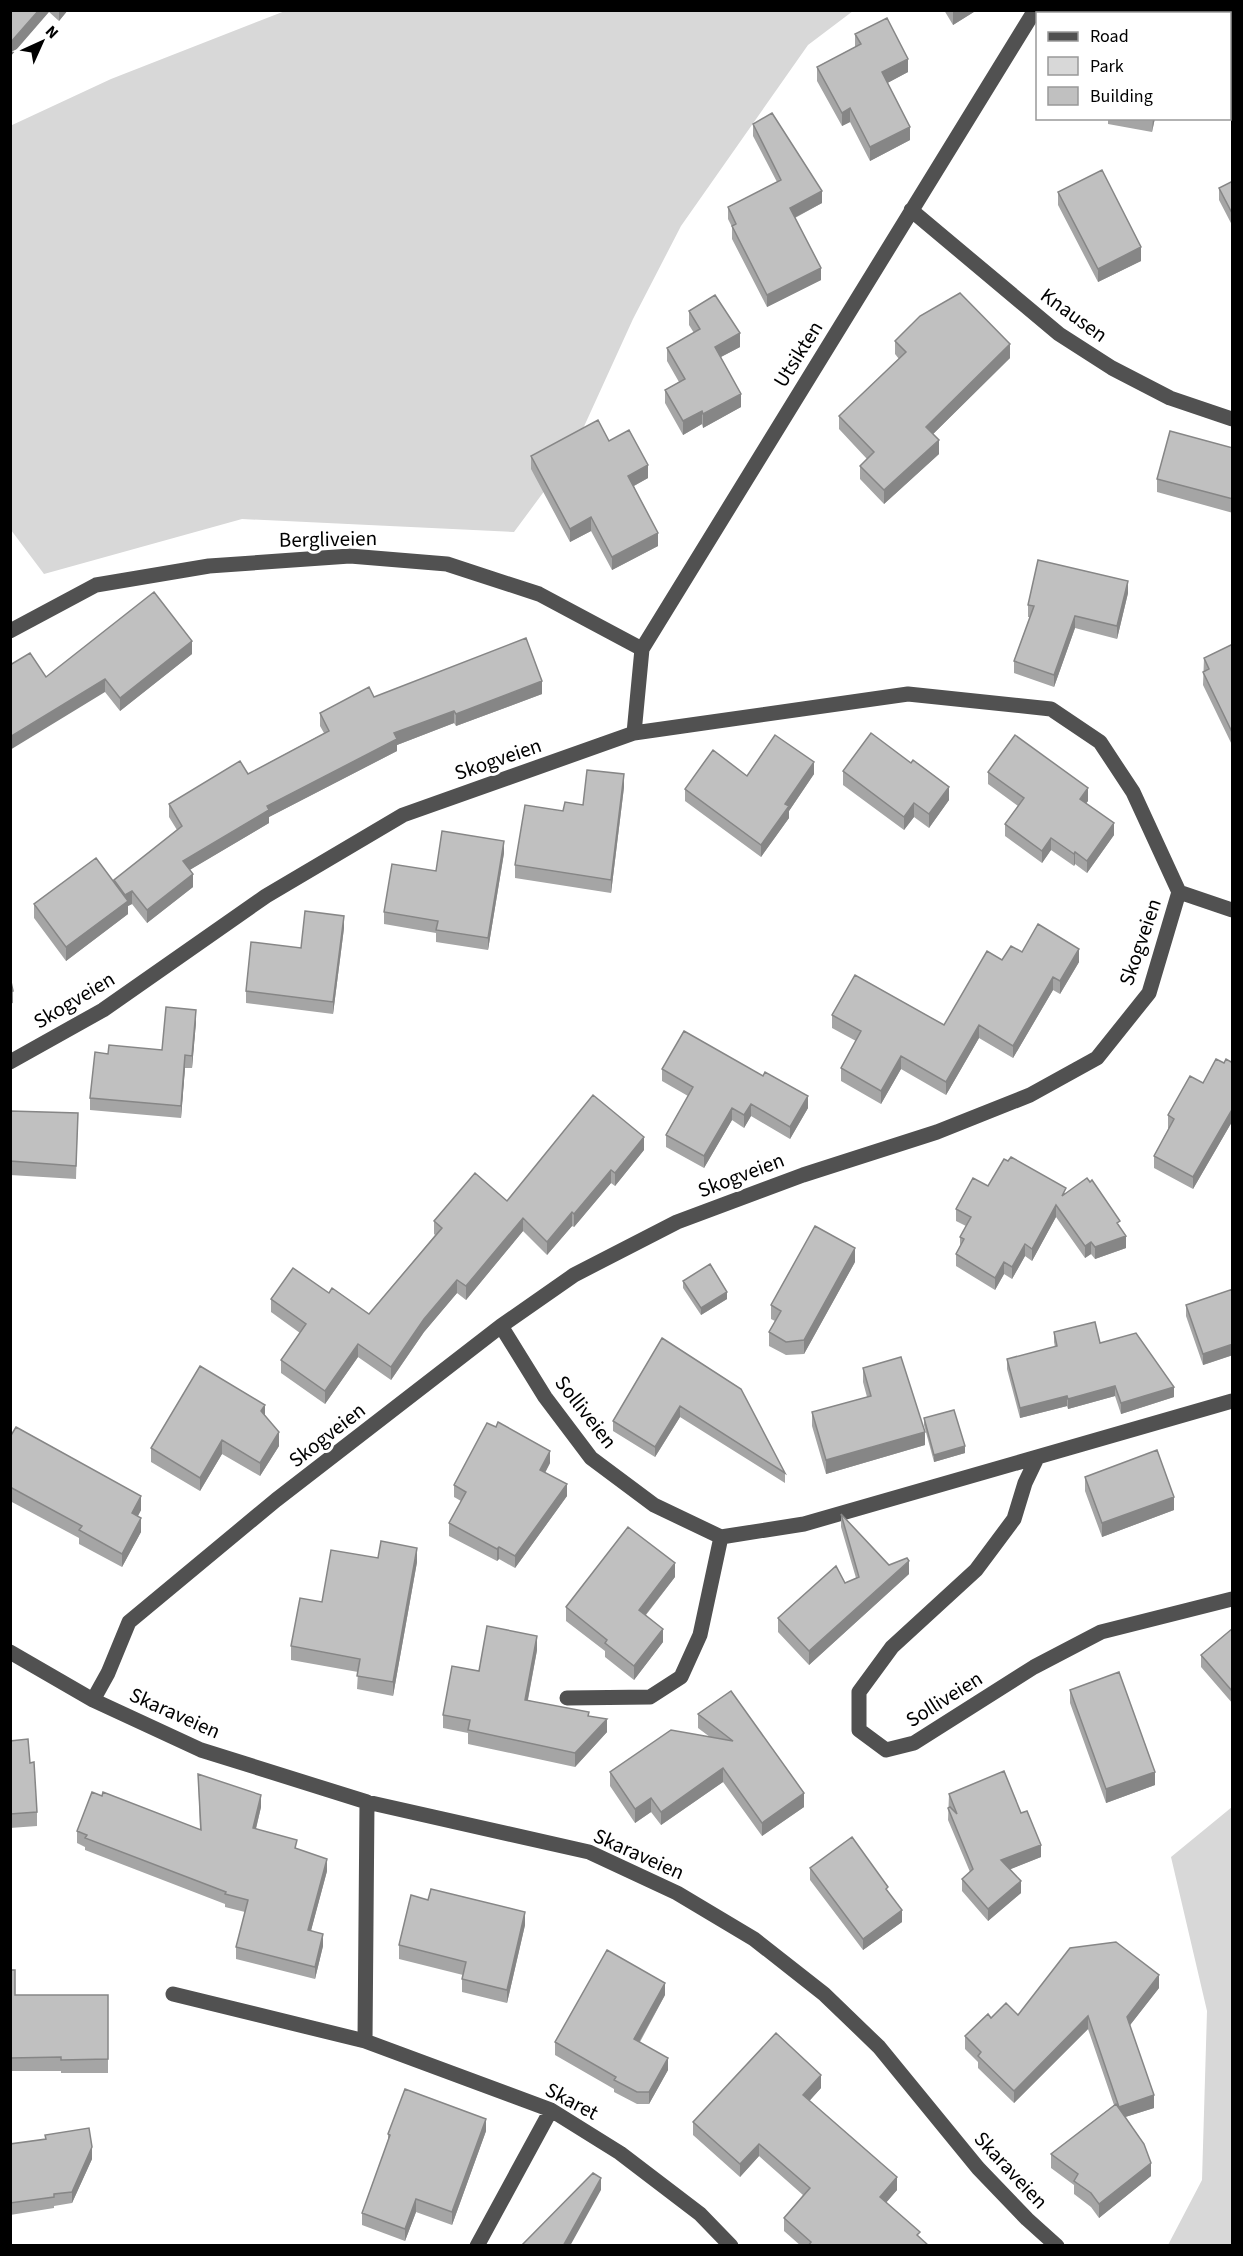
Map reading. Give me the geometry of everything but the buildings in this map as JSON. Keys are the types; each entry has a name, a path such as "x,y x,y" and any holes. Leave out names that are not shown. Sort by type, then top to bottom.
{"street":[{"name":"Utsikten","path":"634,733 642,649 1035,10"},
{"name":"Knausen","path":"911,210 1059,334 1112,368 1170,398 1233,419"},
{"name":"Bergliveien","path":"10,631 96,585 209,566 350,555 447,564 539,594 642,649"},
{"name":"Skogveien","path":"10,1062 103,1010 266,896 403,815 634,733 908,694 1051,709 1101,742 1133,792 1179,892 1149,993 1097,1058 1030,1095 937,1132 803,1174 677,1222 574,1275 501,1326 276,1500 129,1623 108,1673 93,1700"},
{"path":"1179,892 1233,910"},
{"name":"Solliveien","path":"501,1326 545,1397 591,1458 654,1504 721,1537"},
{"path":"567,1698 650,1697 681,1677 700,1635 721,1537 804,1524 1233,1401"},
{"name":"Solliveien","path":"1037,1458 1025,1483 1014,1519 976,1570 892,1647 859,1692 859,1730 885,1750 914,1743 1034,1667 1101,1632 1233,1599"},
{"name":"Skaraveien","path":"10,1652 18,1661 93,1700 201,1750 367,1802 589,1852 677,1893 754,1939 824,1994 879,2047 978,2168 1057,2246"},
{"path":"365,2041 367,1802"},
{"name":"Skaret","path":"173,1994 365,2041 551,2110 638,2166 700,2214 731,2246"},
{"path":"477,2246 551,2110"}],"green space":[{"path":"285,11 853,11 808,45 681,226 633,319 571,455 514,532 242,519 44,574 11,530 10,126 111,79"},
{"path":"1232,1807 1232,2245 1168,2245 1202,2180 1207,2011 1171,1857"}]}
